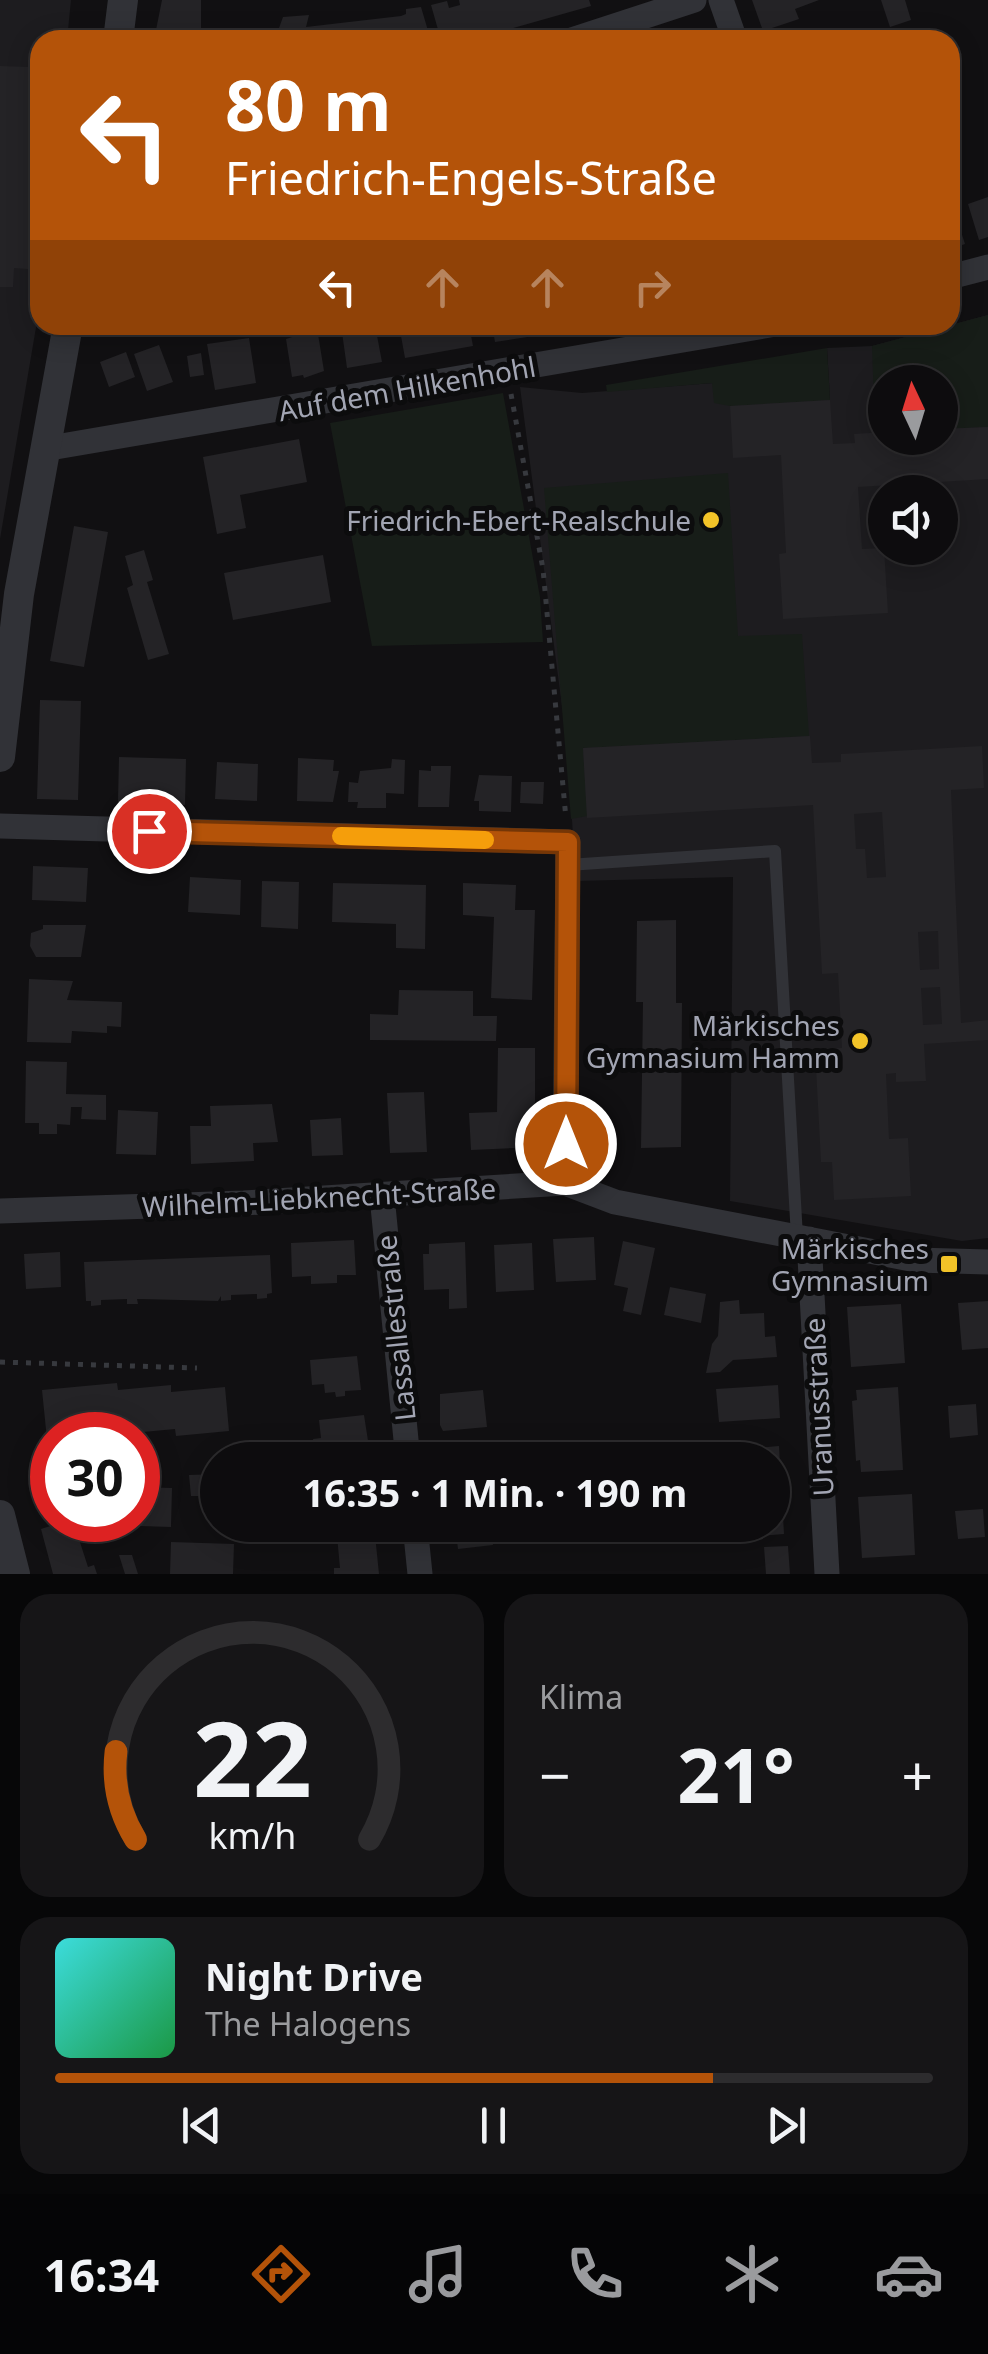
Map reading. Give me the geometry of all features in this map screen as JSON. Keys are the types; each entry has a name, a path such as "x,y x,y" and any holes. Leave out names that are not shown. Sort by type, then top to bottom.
{"street":[{"path":"119,30 123,0"},
{"path":"602,30 694,0"},
{"path":"721,0 732,30"},
{"path":"960,274 988,266"},
{"path":"0,756 14,624 66,335"},
{"name":"Auf dem Hilkenhohl","path":"44,448 713,335"},
{"path":"0,826 568,853 566,1184"},
{"name":"Wilhelm-Liebknecht-Straße","path":"0,1211 382,1196 566,1184 615,1202 916,1260 988,1262"},
{"name":"Lassallestraße","path":"382,1196 406,1442"},
{"name":"Uranusstraße","path":"803,1238 827,1574"},
{"path":"0,1515 15,1574"},
{"path":"417,1542 420,1574"}],"lane":[{"path":"568,853 775,852 803,1238"}],"path":[{"path":"508,371 543,569 568,853"},
{"path":"0,1362 196,1368"}],"shaded area":[{"path":"0,0 71,0 68,30 30,30 30,335 35,335 0,539"},
{"path":"988,315 988,1238 962,1241 730,1201 733,877 576,881 567,744 520,387 582,393 713,383 830,400 827,348 872,346 913,335 960,335 960,322"},
{"path":"988,315 988,427 958,428 958,365 873,365 872,346 913,335 960,335 960,322"},
{"path":"827,348 830,400 730,406 714,403 712,383 607,392 606,385"},
{"path":"503,393 540,597 543,642 372,646 330,423"},
{"path":"728,473 738,636 802,634 809,736 583,748 587,816 571,819 544,488"}],"building":[{"path":"162,0 201,0 201,29 156,30"},
{"path":"459,0 589,0 591,6 506,30 438,30 431,5 447,1 449,8 460,5"},
{"path":"752,0 819,0 795,9 799,19 763,30"},
{"path":"881,0 905,0 911,20 890,27"},
{"path":"421,7 428,30 243,30 279,28 283,17 309,15 306,27 401,16 406,9"},
{"path":"0,66 30,67 30,269 14,268 13,287 0,287"},
{"path":"988,197 988,237 979,240 968,204"},
{"path":"318,335 324,371 304,378 292,377 286,339"},
{"path":"342,335 377,335 382,362 347,368"},
{"path":"401,335 471,335 473,346 405,358"},
{"path":"494,335 540,335 495,342"},
{"path":"249,338 256,383 215,390 207,344"},
{"path":"159,345 173,382 147,391 134,354"},
{"path":"126,352 135,377 109,387 100,362"},
{"path":"201,353 204,375 190,377 187,356"},
{"path":"830,400 833,444 855,443 854,434 868,433 868,455 958,455 958,428 988,427 988,479 868,475 868,486 858,487 862,549 868,549 868,565 885,565 888,613 783,619 779,554 786,553 781,455 733,458 730,406"},
{"path":"299,439 307,482 240,495 246,528 217,534 203,457"},
{"path":"74,526 108,532 84,667 50,661"},
{"path":"144,550 153,580 147,582 169,654 148,660 127,588 133,585 125,556"},
{"path":"323,555 331,602 233,620 224,573"},
{"path":"40,700 81,701 78,800 37,799"},
{"path":"810,736 812,763 841,762 841,754 982,746 984,788 951,790 961,1023 988,1020 988,1040 924,1044 926,1081 896,1082 896,1073 886,1074 889,1139 908,1138 911,1196 834,1200 832,1162 821,1162 815,1049 842,1048 838,973 822,974 813,805 587,818 583,748","holes":["882,812 886,877 867,878 865,849 856,849 854,814","938,931 939,969 920,970 918,932","940,987 942,1024 923,1025 921,988"]},
{"path":"119,757 186,759 185,805 118,802"},
{"path":"298,758 334,760 333,771 339,771 333,802 297,801"},
{"path":"392,759 405,760 404,794 386,793 386,808 357,808 358,802 348,802 349,782 358,783 360,771 391,768"},
{"path":"217,762 258,764 257,801 215,799"},
{"path":"431,766 451,766 449,807 418,807 419,770 431,771"},
{"path":"479,775 512,776 511,812 479,811 479,801 474,801"},
{"path":"521,782 544,782 543,804 520,803"},
{"path":"33,866 88,868 86,902 32,900"},
{"path":"190,877 241,880 240,915 188,912"},
{"path":"262,881 299,882 298,929 261,927"},
{"path":"333,883 426,885 425,949 396,948 396,924 332,922"},
{"path":"463,883 516,885 515,910 535,910 532,1000 491,998 494,917 463,915"},
{"path":"676,920 676,1003 682,1003 681,1147 641,1148 643,1002 636,1002 637,921"},
{"path":"43,925 86,925 81,957 36,957 30,946 31,933 43,929"},
{"path":"29,979 73,981 67,1000 122,1002 121,1027 107,1026 107,1033 72,1031 71,1043 27,1042"},
{"path":"399,990 473,991 473,1016 497,1016 496,1041 370,1040 370,1014 398,1015"},
{"path":"498,1048 535,1048 535,1147 471,1150 469,1113 497,1112"},
{"path":"26,1061 67,1062 66,1094 106,1095 106,1120 81,1119 82,1107 71,1107 70,1125 57,1124 57,1134 39,1134 39,1123 25,1123"},
{"path":"424,1092 427,1152 390,1153 387,1093"},
{"path":"272,1104 278,1142 253,1143 254,1161 191,1164 190,1126 211,1126 210,1106"},
{"path":"118,1110 158,1112 156,1155 116,1154"},
{"path":"341,1118 343,1155 312,1156 310,1120"},
{"path":"594,1237 596,1280 556,1282 553,1239"},
{"path":"354,1240 356,1275 337,1275 337,1283 311,1284 311,1276 292,1277 291,1243"},
{"path":"623,1241 655,1248 641,1315 623,1311 628,1288 614,1285"},
{"path":"465,1242 467,1308 449,1309 449,1289 424,1290 423,1254 429,1254 429,1244"},
{"path":"532,1243 534,1290 496,1292 494,1245"},
{"path":"60,1252 61,1287 26,1289 24,1254"},
{"path":"270,1255 272,1293 267,1298 257,1299 257,1294 231,1295 231,1300 221,1301 221,1296 218,1301 137,1299 138,1304 127,1304 127,1299 101,1300 101,1305 91,1306 91,1301 86,1301 84,1262"},
{"path":"670,1287 706,1294 701,1323 664,1315"},
{"path":"739,1300 740,1314 764,1313 765,1337 775,1336 777,1357 733,1360 720,1372 706,1373 712,1344 718,1336 720,1302"},
{"path":"988,1301 988,1348 962,1350 958,1303"},
{"path":"901,1304 905,1363 851,1367 847,1307"},
{"path":"357,1356 361,1390 345,1391 345,1396 336,1397 335,1392 325,1393 324,1384 312,1385 310,1360"},
{"path":"117,1383 118,1390 171,1385 171,1392 225,1387 229,1431 176,1436 175,1429 160,1430 160,1412 44,1412 42,1390"},
{"path":"778,1385 780,1418 719,1422 716,1389"},
{"path":"898,1387 903,1470 861,1472 860,1460 856,1461 852,1401 857,1400 856,1390"},
{"path":"483,1390 487,1427 443,1431 440,1394"},
{"path":"976,1404 978,1435 950,1438 948,1406"},
{"path":"364,1415 368,1442 313,1442 321,1438 319,1420"},
{"path":"189,1475 200,1475 200,1496 191,1496"},
{"path":"160,1488 172,1488 171,1527 160,1527"},
{"path":"912,1494 915,1555 862,1558 858,1497"},
{"path":"983,1509 985,1537 958,1539 955,1511"},
{"path":"44,1542 80,1542 88,1567 94,1565 97,1574 53,1574"},
{"path":"171,1542 234,1544 233,1574 170,1574"},
{"path":"338,1542 376,1542 379,1574 334,1574 334,1568 340,1568"},
{"path":"457,1542 493,1542 493,1545 458,1549"},
{"path":"788,1546 790,1574 766,1574 764,1547"},
{"path":"119,1555 132,1555 138,1574 125,1574"}],"slow traffic":[{"path":"341,836 485,840"}],"place":[{"name":"Friedrich-Ebert-Realschule","path":"711,520"},
{"name":"Märkisches Gymnasium Hamm","path":"860,1041"},
{"name":"Märkisches Gymnasium","path":"949,1264"}],"route":[{"path":"149,831 568,842 566,1144"}]}
